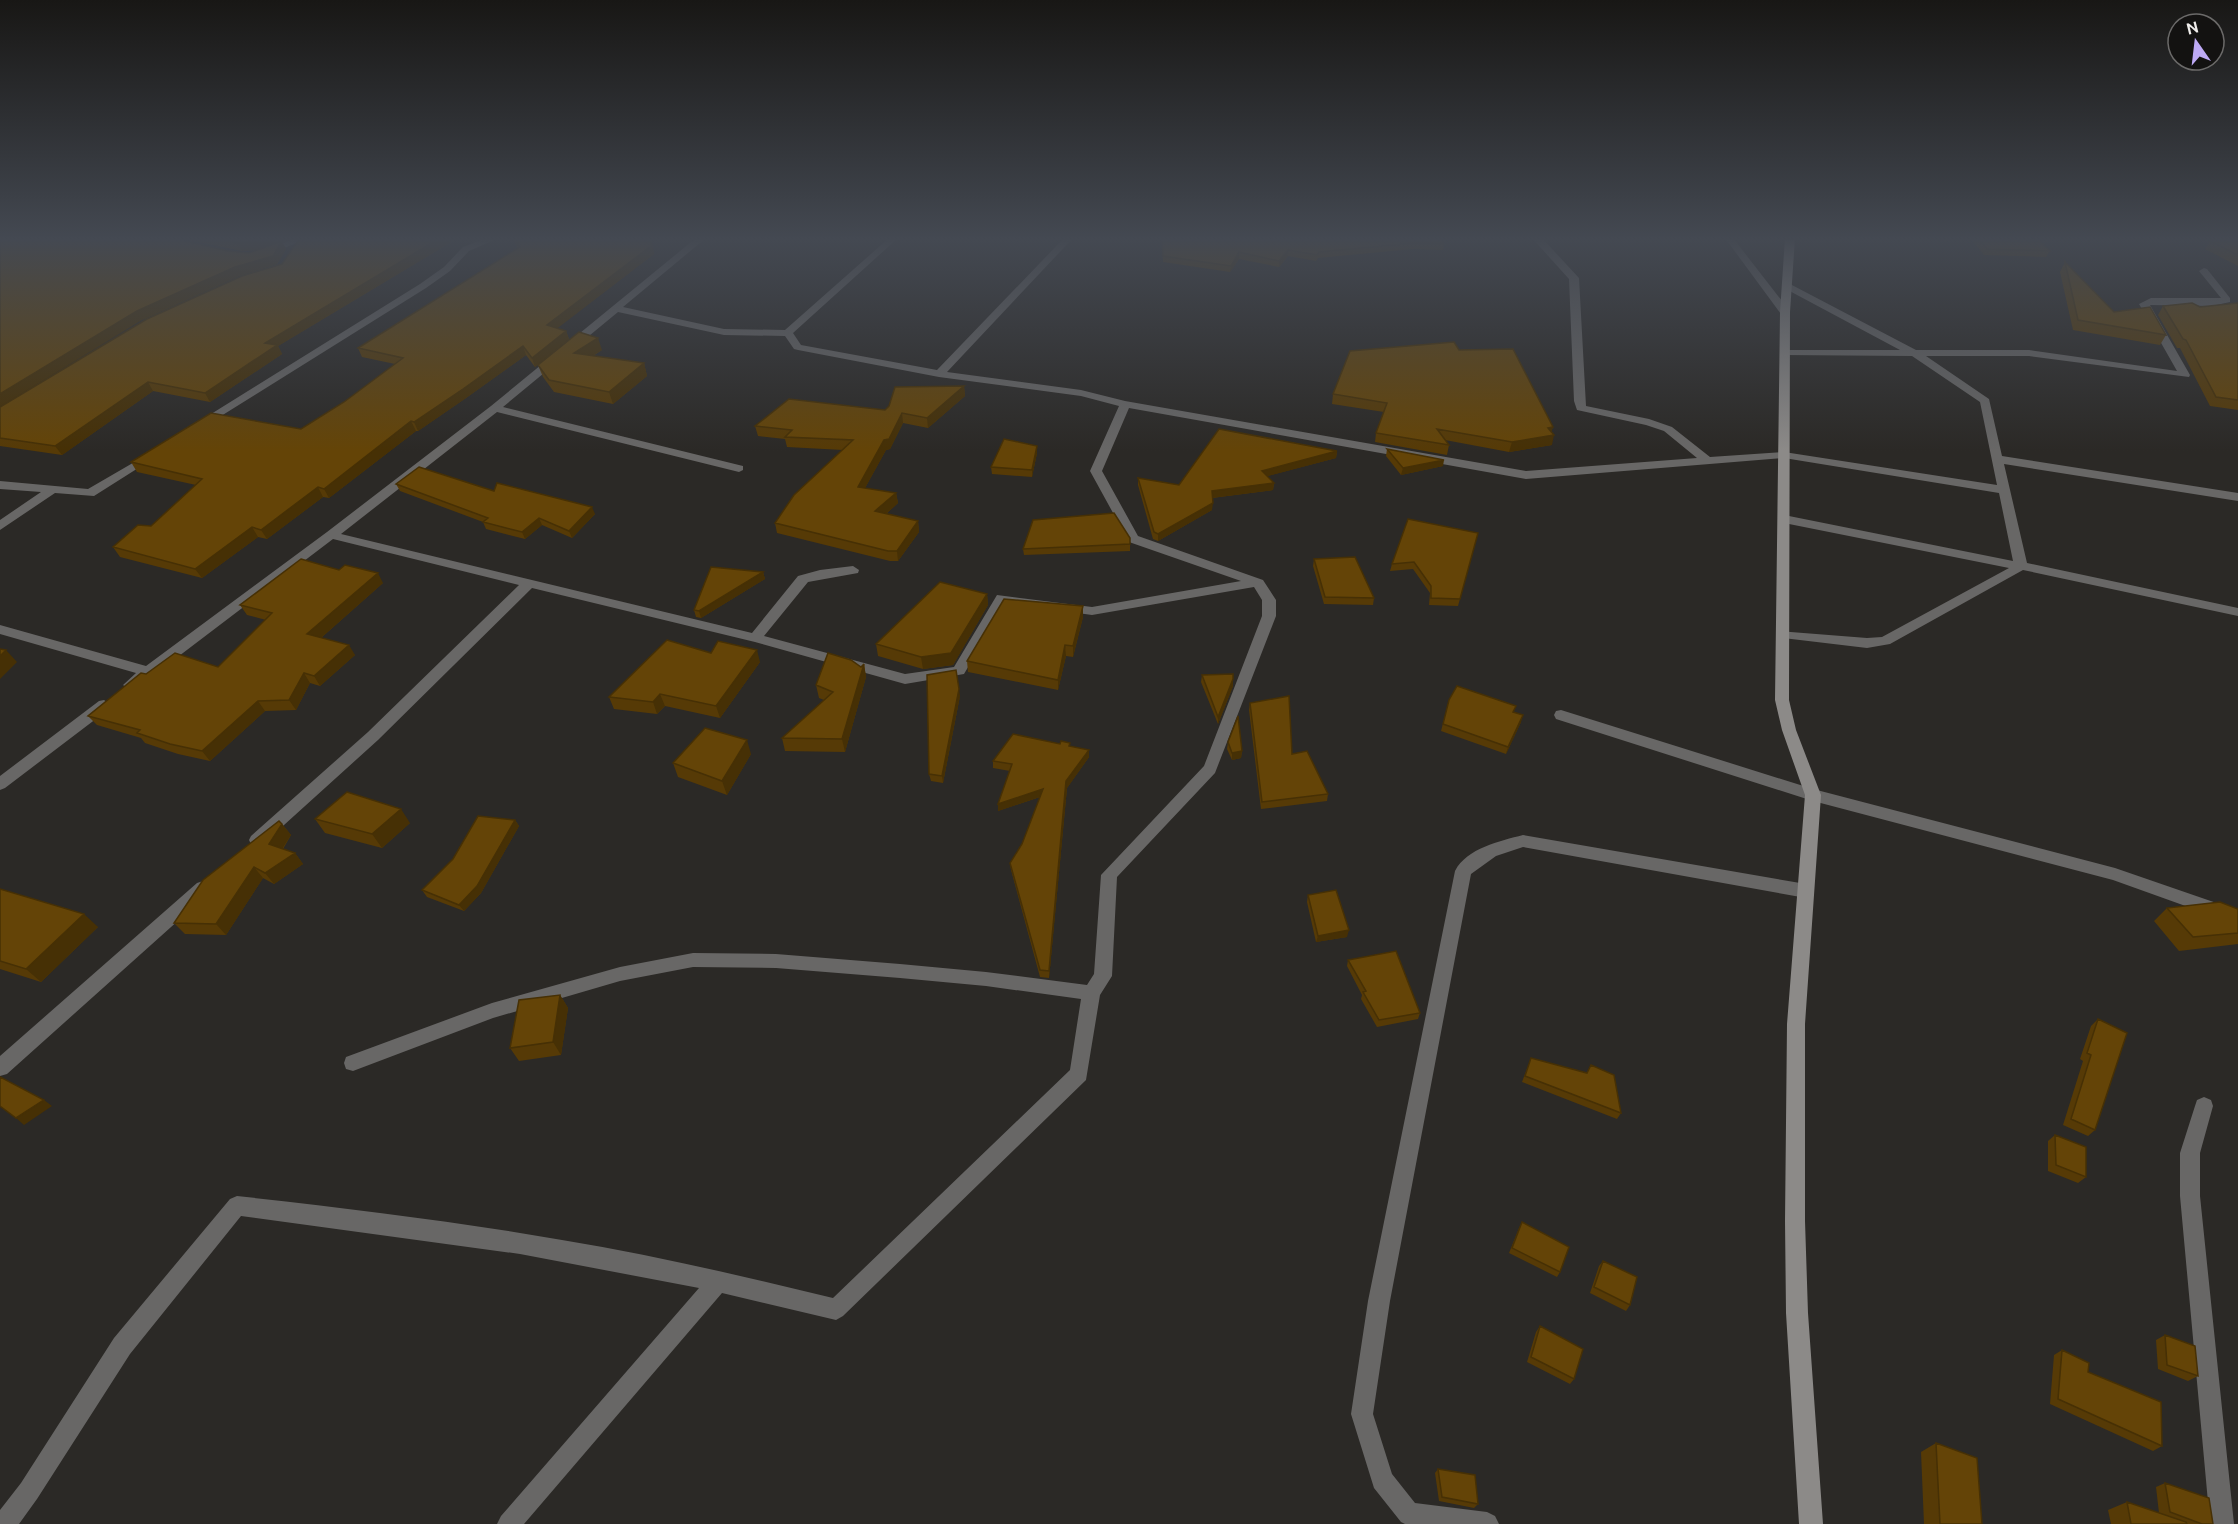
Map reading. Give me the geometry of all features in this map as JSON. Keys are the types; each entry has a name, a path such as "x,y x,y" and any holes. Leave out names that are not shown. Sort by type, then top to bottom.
{"street":[{"path":"191,430 386,309"},
{"path":"0,784 332,535 618,309"},
{"path":"619,309 739,334 788,333 815,309"},
{"path":"939,374 1001,309"},
{"path":"1575,309 1581,408 1648,422 1668,429 1708,461"},
{"path":"1783,309 1785,312 1786,353 1782,700 1789,730 1813,795 1796,1024 1795,1221 1797,1313 1811,1524"},
{"path":"1831,309 1914,353 1985,401 2021,566"},
{"path":"1786,353 2029,353 2185,375 2147,309"},
{"path":"788,333 798,347 939,374 1081,393 1125,404 1526,475 1784,455 2004,490"},
{"path":"4,1524 29,1491 122,1346 237,1206 330,1216 560,1250 719,1281 836,1309 1079,1074 1091,993 1103,976 1109,876 1210,769 1269,616 1269,600 1258,583 1133,539 1096,471 1125,404"},
{"path":"495,408 740,468"},
{"path":"0,485 90,493 160,449"},
{"path":"1997,459 2238,497"},
{"path":"0,526 52,490"},
{"path":"1784,519 2238,612"},
{"path":"332,535 756,638 905,679 958,671 1002,598 1092,611 1258,583"},
{"path":"1783,634 1867,643 1885,641 2021,566"},
{"path":"756,638 803,579 853,570"},
{"path":"249,847 373,736 530,582"},
{"path":"0,629 149,672"},
{"path":"1561,716 1813,795 2115,874 2225,913 2238,920"},
{"path":"1487,1524 1409,1514 1382,1480 1362,1414 1379,1301 1463,872 1475,858 1496,847 1523,841 1806,891"},
{"path":"0,1068 213,879"},
{"path":"353,1063 492,1011 620,974 693,960 777,961 900,971 986,979 1091,993"},
{"path":"2204,1106 2190,1153 2190,1196 2222,1524"},
{"path":"509,1524 719,1281"}],"building":[{"path":"0,309 141,309 137,311 0,394"},
{"path":"169,309 321,309 265,343 277,345 205,393 148,382 55,446 0,438 0,407 147,319"},
{"path":"420,309 568,309 547,325 566,331 532,358 523,346 414,422 411,421 324,489 318,487 261,530 252,527 195,569 113,547 138,525 151,526 202,479 131,462 211,413 301,429 344,402 403,358 358,348"},
{"path":"2076,309 2111,309 2114,312 2151,309 2166,335 2078,320"},
{"path":"2165,309 2238,309 2238,400 2216,397 2186,340 2183,339"},
{"path":"579,332 598,338 574,353 644,363 609,392 549,380 538,365"},
{"path":"1454,342 1459,350 1513,349 1553,427 1548,428 1554,435 1512,442 1437,429 1449,445 1376,433 1387,403 1333,394 1350,351"},
{"path":"964,386 927,418 902,413 889,439 884,440 858,487 896,493 875,511 918,521 897,551 888,551 775,523 794,495 853,440 785,437 792,430 755,426 789,399 885,410 889,406 895,387"},
{"path":"1219,429 1337,451 1262,471 1274,483 1212,491 1213,503 1158,534 1154,532 1138,478 1179,485"},
{"path":"1004,439 1037,446 1032,470 991,467"},
{"path":"1387,449 1444,460 1403,468"},
{"path":"419,467 494,491 497,483 592,507 569,531 539,518 522,532 483,522 488,518 396,484"},
{"path":"1114,513 1130,538 1130,544 1023,549 1033,520"},
{"path":"1408,519 1478,533 1460,599 1431,598 1431,586 1414,562 1392,564"},
{"path":"1355,557 1374,598 1325,597 1314,559"},
{"path":"301,559 339,570 345,565 378,573 307,634 349,645 314,676 304,673 289,700 258,701 202,751 170,744 137,733 140,730 88,716 141,673 146,674 175,653 218,667 272,613 240,605"},
{"path":"711,567 763,572 699,611 694,610"},
{"path":"940,582 987,594 951,653 921,657 876,644"},
{"path":"1004,599 1083,606 1073,646 1065,645 1058,680 967,661"},
{"path":"667,640 711,653 718,641 757,650 716,706 660,694 653,702 609,697"},
{"path":"828,653 851,660 861,667 864,664 842,739 782,738 833,692 816,685"},
{"path":"956,670 959,689 942,776 929,774 927,675"},
{"path":"1233,674 1233,679 1218,717 1202,675"},
{"path":"1457,686 1516,706 1513,712 1523,715 1508,747 1443,724 1449,700"},
{"path":"1289,696 1292,754 1307,751 1328,794 1262,802 1250,703"},
{"path":"1238,716 1242,751 1232,753 1228,742"},
{"path":"705,728 747,740 722,781 673,763"},
{"path":"1013,734 1060,744 1061,741 1070,743 1069,746 1089,750 1066,781 1049,971 1040,970 1010,863 1022,844 1043,789 998,804 1012,764 993,761"},
{"path":"347,792 401,809 372,834 315,819"},
{"path":"478,816 515,820 477,886 459,905 422,890 453,859"},
{"path":"279,821 282,824 269,844 295,853 265,873 254,867 216,924 174,923 203,880"},
{"path":"0,889 84,914 26,969 0,961"},
{"path":"1336,890 1349,930 1318,936 1308,895"},
{"path":"2220,902 2238,909 2238,933 2193,937 2167,908"},
{"path":"1396,951 1420,1013 1379,1020 1348,960"},
{"path":"560,995 553,1042 510,1048 519,1000"},
{"path":"2098,1019 2127,1033 2095,1130 2071,1119 2091,1055 2087,1053"},
{"path":"1531,1058 1587,1073 1591,1065 1614,1075 1621,1113 1525,1076"},
{"path":"0,1077 44,1100 16,1118 0,1106"},
{"path":"2055,1135 2086,1147 2086,1177 2056,1165"},
{"path":"1522,1222 1569,1247 1560,1272 1512,1248"},
{"path":"1603,1261 1637,1277 1630,1305 1594,1287"},
{"path":"1540,1326 1583,1349 1574,1379 1531,1357"},
{"path":"2165,1335 2195,1346 2198,1376 2167,1365"},
{"path":"2062,1350 2089,1363 2088,1372 2161,1402 2162,1446 2058,1399"},
{"path":"1936,1443 1977,1458 1982,1524 1940,1524"},
{"path":"1438,1469 1475,1475 1478,1504 1442,1497"},
{"path":"2165,1483 2209,1498 2213,1524 2202,1524 2170,1512"},
{"path":"2127,1502 2186,1522 2187,1524 2131,1524"}]}
